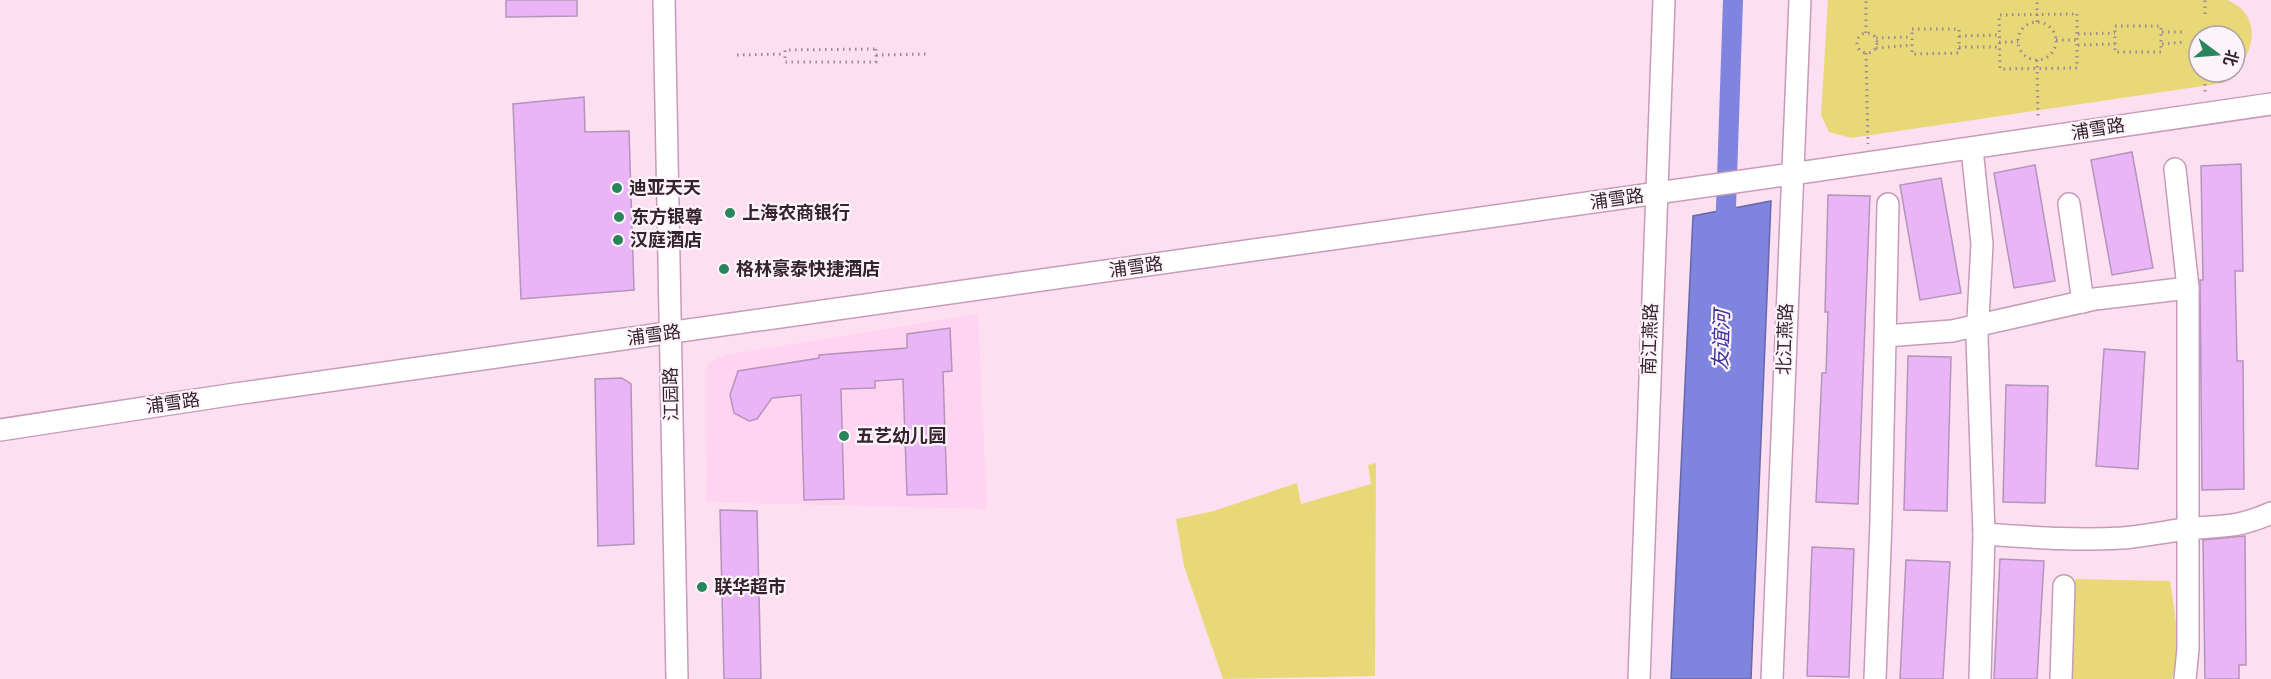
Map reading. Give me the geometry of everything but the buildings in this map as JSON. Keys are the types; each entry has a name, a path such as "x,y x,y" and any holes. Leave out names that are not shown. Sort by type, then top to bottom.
{"street":[{"name":"江园路","path":"664,0 677,679"},
{"name":"南江燕路","path":"1639,679 1655,194 1664,0"},
{"name":"北江燕路","path":"1772,679 1782,176 1800,0"},
{"name":"浦雪路","path":"0,430 224,395 1868,164 2271,104"},
{"path":"1972,148 1982,244 1977,327 1984,534 1980,679"},
{"path":"2175,169 2188,288 2188,649 2185,679"},
{"path":"1875,679 1888,204"},
{"path":"2069,204 2083,302"},
{"path":"1885,336 1977,327 2083,302 2139,292 2188,288"},
{"path":"1984,534 2087,539 2123,538 2188,529 2241,525 2271,513"},
{"path":"2061,679 2064,586"}],"path":[{"path":"1866,0 1866,33"},
{"path":"2037,0 2037,22"},
{"path":"2205,0 2205,14"},
{"path":"2077,14 2077,34 2077,68 2000,69 1999,15 2077,14"},
{"path":"2037,22 2049,26 2056,40 2052,54 2037,60 2027,58 2021,53 2018,42 2020,32 2026,25 2037,22"},
{"path":"2115,26 2162,26 2161,52 2115,52 2115,33 2115,26"},
{"path":"1912,29 1959,29 1959,36 1959,53 1912,54 1912,29"},
{"path":"2162,32 2184,32"},
{"path":"1866,33 1876,38 1912,37"},
{"path":"1866,33 1859,37 1857,43 1859,49 1866,53"},
{"path":"2077,34 2115,33"},
{"path":"1959,36 1999,34"},
{"path":"1876,38 1876,48"},
{"path":"2056,40 2115,44"},
{"path":"1999,42 2018,42"},
{"path":"2162,44 2184,42"},
{"path":"1866,53 1876,48 1912,45"},
{"path":"1959,47 1999,47"},
{"path":"876,49 876,55 876,62 785,62 785,50 876,49"},
{"path":"1866,53 1868,164"},
{"path":"737,55 785,54"},
{"path":"876,55 928,54"},
{"path":"2037,60 2038,138"}],"shaded area":[{"path":"1828,0 2227,0 2240,8 2248,17 2251,40 2247,54 2247,24 2187,24 2187,84 2216,84 1851,138 1829,132 1821,115"},
{"name":"五艺幼儿园","path":"978,314 987,509 706,502 705,370 710,362 725,355"},
{"path":"1376,463 1375,676 1223,679 1184,566 1176,519 1214,511 1297,483 1301,504 1371,484 1368,465"},
{"path":"2075,579 2170,581 2177,641 2172,679 2070,679"}],"water":[{"path":"1771,201 1751,679 1671,679 1693,216"}],"waterway":[{"name":"友谊河","path":"1725,237 1733,0"}],"place":[{"name":"迪亚天天","path":"617,188"},
{"name":"上海农商银行","path":"730,213"},
{"name":"东方银尊","path":"619,217"},
{"name":"汉庭酒店","path":"618,240"},
{"name":"格林豪泰快捷酒店","path":"724,269"},
{"name":"五艺幼儿园","path":"844,436"},
{"name":"联华超市","path":"702,587"}]}
